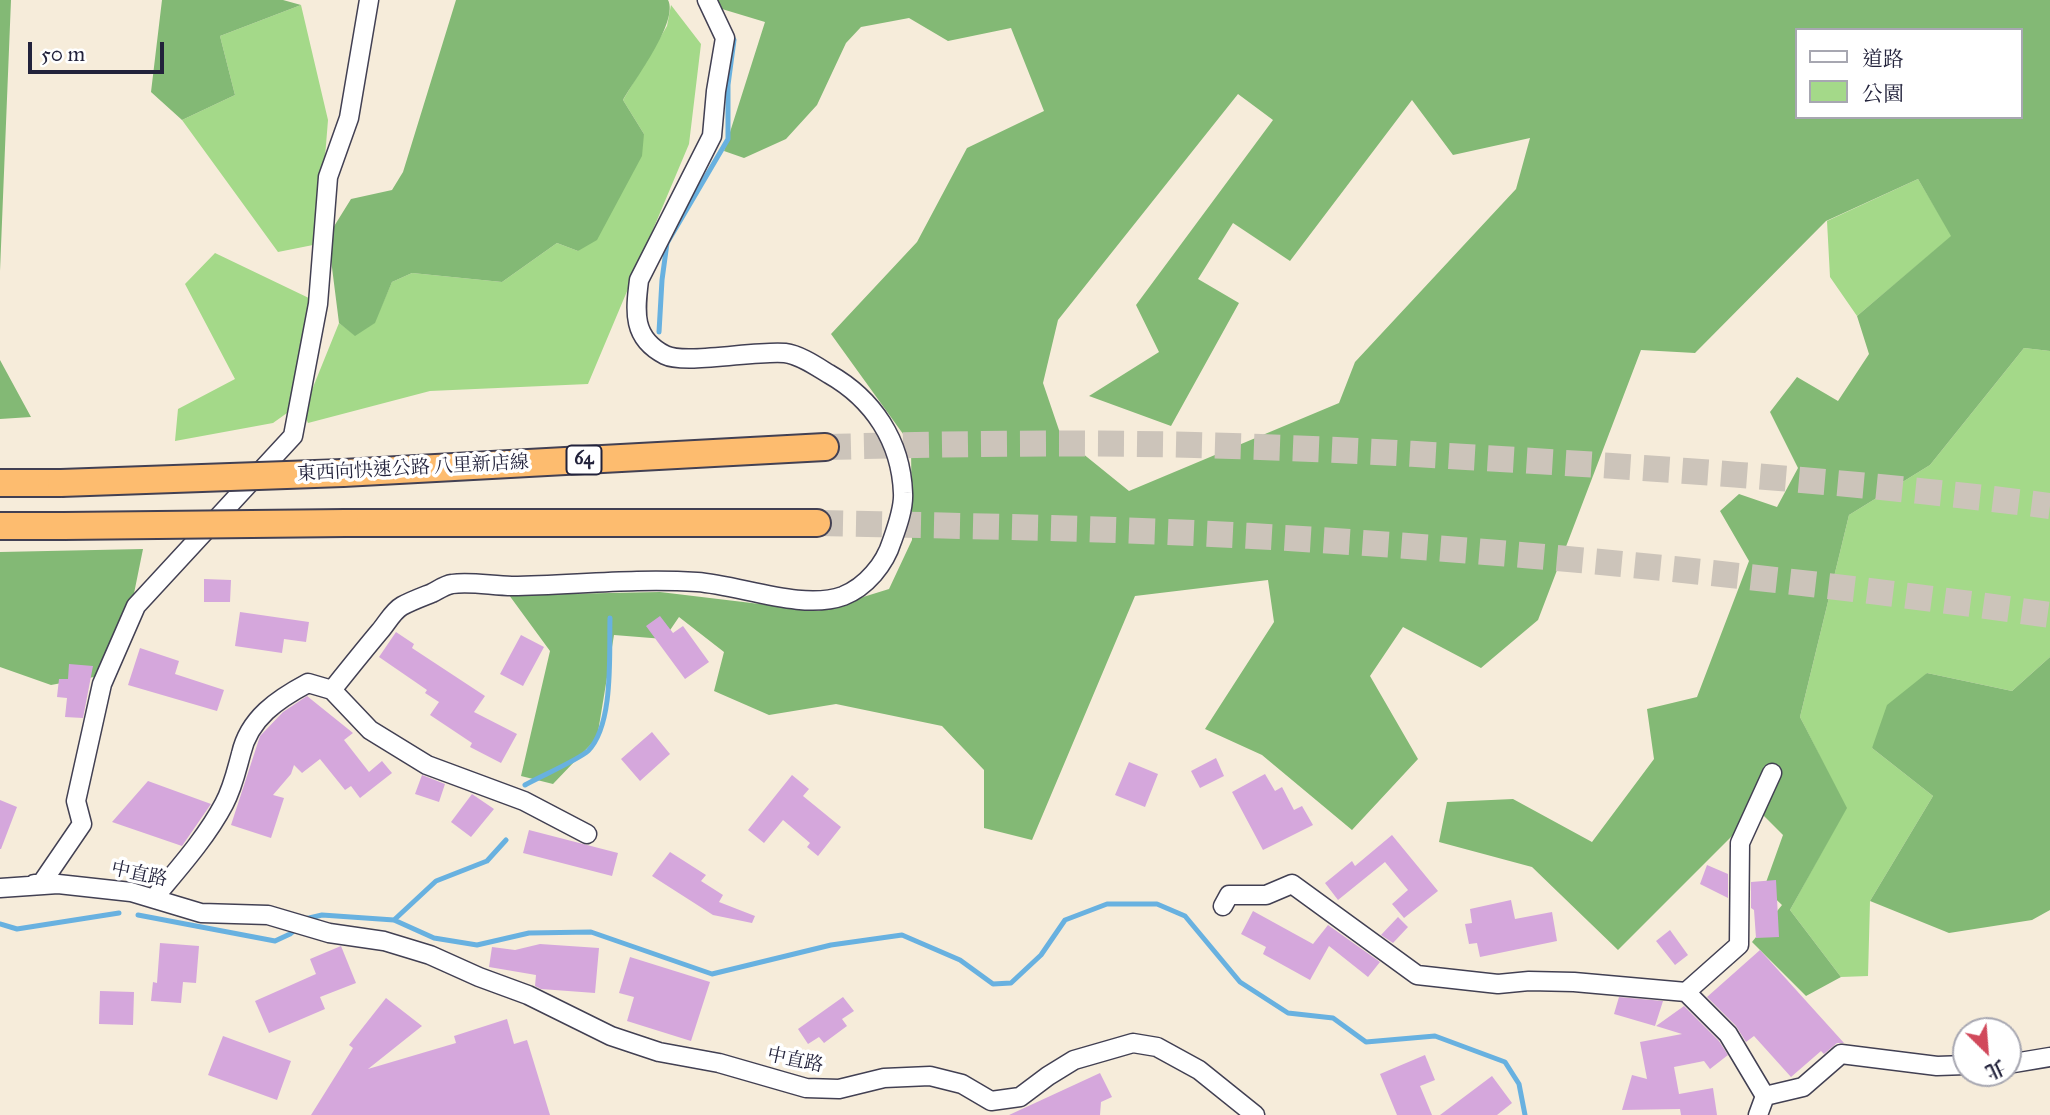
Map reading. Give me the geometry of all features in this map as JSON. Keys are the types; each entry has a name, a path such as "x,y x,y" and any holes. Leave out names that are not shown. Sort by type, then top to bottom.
{"highway":[{"name":"東西向快速公路 八里新店線","path":"0,483 344,473 825,447"},
{"path":"0,526 817,523"}],"street":[{"path":"5,887 41,884 82,824 76,801 102,684 136,606 293,436 318,304 328,177 349,118 369,0"},
{"path":"332,690 400,607 451,584 510,586 635,581 699,582 775,597 816,600 842,596 860,585 872,576 886,557 904,495 897,453 881,422 851,386 812,363 786,354 699,358 667,356 651,344 638,329 636,306 639,280 712,136 725,38 707,0"},
{"path":"153,898 191,852 223,806 238,773 241,751 258,717 283,696 308,682 332,690 370,730 427,765 524,800 587,834"},
{"path":"1686,992 1739,945 1740,843 1773,773"},
{"name":"中直路","path":"5,887 58,884 131,892 201,913 268,915 329,933 384,941 430,955 528,995 611,1036 659,1052 719,1063 806,1088 839,1089 884,1078 930,1076 962,1084 991,1101 1020,1097 1074,1060 1133,1044 1157,1047 1199,1070 1255,1115"},
{"path":"1223,906 1229,895 1266,895 1292,884 1418,975 1497,984 1528,981 1574,982 1686,992 1728,1034 1765,1096"},
{"path":"1765,1096 1803,1087 1841,1054 1952,1065"},
{"path":"2022,1062 2050,1057"},
{"path":"1758,1115 1765,1096"}],"green space":[{"path":"0,0 11,0 0,271"},
{"path":"162,0 283,0 301,5 220,36 235,95 182,120 151,92"},
{"path":"456,0 668,0 670,9 662,35 623,100 644,134 642,156 597,240 578,251 557,243 502,282 412,273 392,282 375,323 355,336 339,323 328,236 351,199 392,190 403,172"},
{"path":"715,0 2050,0 2050,351 2024,348 1930,465 1849,515 1800,717 1847,808 1790,910 1841,977 1806,996 1752,942 1782,905 1764,888 1783,835 1758,810 1618,950 1532,867 1439,842 1447,802 1513,799 1592,842 1654,759 1647,709 1697,697 1749,561 1720,511 1739,494 1777,507 1798,468 1770,412 1797,377 1838,401 1869,354 1857,316 1951,236 1918,179 1826,221 1695,353 1641,350 1538,620 1481,668 1403,627 1370,676 1418,759 1352,830 1262,755 1205,729 1274,622 1268,580 1135,596 1032,840 984,828 984,770 942,726 836,704 769,715 714,691 724,652 679,617 664,639 614,635 597,738 553,784 521,776 550,651 509,595 660,592 818,611 889,589 912,540 911,445 831,334 917,242 967,148 1044,111 1011,28 948,41 909,18 861,27 846,43 817,105 786,139 744,158 724,151 765,22 722,9","holes":["1238,94 1273,120 1136,305 1159,352 1089,396 1171,426 1239,303 1198,279 1233,223 1290,261 1412,100 1453,155 1530,138 1516,189 1355,362 1339,403 1129,491 1061,436 1043,383 1058,320"]},
{"path":"301,5 328,120 318,244 278,252 182,120 235,95 220,36"},
{"path":"671,5 701,44 689,144 588,384 430,391 308,423 303,412 339,323 355,335 374,323 392,282 412,273 502,282 557,243 578,251 644,134 623,100 667,26"},
{"path":"1918,179 1952,236 1857,316 1830,277 1827,221"},
{"path":"215,253 313,300 294,408 273,423 175,441 178,409 235,379 185,284"},
{"path":"2024,348 2050,351 2050,657 2012,691 1927,673 1872,748 1933,796 1870,901 1868,976 1841,977 1790,910 1846,808 1800,717 1849,515 1930,465"},
{"path":"0,360 31,417 0,419"},
{"path":"143,549 126,633 94,677 51,685 0,667 0,552"},
{"path":"2050,657 2050,910 2032,920 1949,933 1870,901 1933,796 1872,748 1887,705 1927,673 2012,691"}],"building":[{"path":"204,579 231,580 230,602 204,602"},
{"path":"240,612 309,622 306,642 284,639 282,653 235,646"},
{"path":"660,616 673,633 683,626 709,662 685,679 646,626"},
{"path":"396,632 414,644 412,648 485,696 474,712 517,734 501,763 470,747 472,743 430,715 439,702 425,693 427,690 379,657"},
{"path":"521,635 544,647 523,686 500,674"},
{"path":"140,648 179,661 175,674 224,690 217,711 128,685"},
{"path":"69,664 93,666 83,718 65,717 67,698 57,697 59,679 68,679"},
{"path":"307,696 353,733 344,740 369,772 382,761 392,773 360,798 351,786 345,790 320,759 302,773 294,765 291,774 273,795 284,798 271,838 231,825 260,736 283,712"},
{"path":"652,732 670,754 640,781 621,759"},
{"path":"1216,758 1224,776 1200,788 1191,771"},
{"path":"1129,762 1158,774 1145,807 1115,795"},
{"path":"1265,774 1275,791 1282,787 1294,810 1302,806 1313,825 1263,850 1232,792"},
{"path":"422,775 445,784 439,802 415,794"},
{"path":"792,775 809,789 803,796 841,827 818,856 807,847 810,843 783,820 764,843 748,830"},
{"path":"148,781 211,804 182,846 112,822"},
{"path":"472,794 494,809 471,837 451,822"},
{"path":"0,800 17,807 1,849 0,849"},
{"path":"529,830 618,853 612,876 523,853"},
{"path":"1392,835 1438,891 1404,918 1392,904 1408,890 1385,862 1338,900 1325,883 1352,861 1355,866"},
{"path":"670,852 706,875 701,881 723,895 719,902 755,916 752,923 713,915 652,876"},
{"path":"1707,865 1728,874 1728,898 1700,884"},
{"path":"1776,880 1779,937 1756,938 1754,910 1751,908 1751,882"},
{"path":"1511,900 1515,919 1552,912 1557,941 1480,957 1477,943 1469,944 1465,924 1472,923 1470,909"},
{"path":"1253,911 1313,944 1328,925 1380,962 1368,977 1329,946 1310,980 1263,954 1266,947 1241,934"},
{"path":"1398,917 1408,927 1393,943 1381,935"},
{"path":"1670,930 1688,955 1675,965 1656,941"},
{"path":"160,943 199,946 196,983 183,982 181,1003 151,1001 153,982 157,983"},
{"path":"540,944 599,948 595,993 541,989 535,986 536,975 489,967 492,947 515,950"},
{"path":"341,946 356,983 320,997 325,1009 269,1033 255,1001 316,974 310,959"},
{"path":"1760,950 1844,1043 1837,1043 1824,1054 1821,1051 1791,1077 1754,1036 1746,1042 1736,1026 1707,997"},
{"path":"630,957 710,982 691,1041 627,1021 634,997 619,993"},
{"path":"100,991 134,992 133,1025 99,1024"},
{"path":"843,997 854,1011 842,1019 847,1026 824,1043 819,1037 808,1044 798,1029"},
{"path":"1619,997 1663,1001 1655,1026 1614,1014"},
{"path":"386,998 422,1026 368,1069 456,1043 454,1036 507,1019 514,1044 527,1040 550,1115 311,1115 353,1048 349,1045"},
{"path":"1684,1006 1719,1041 1728,1055 1710,1069 1704,1061 1674,1067 1679,1094 1713,1088 1717,1115 1681,1115 1680,1109 1622,1110 1632,1075 1647,1079 1640,1042 1682,1034 1656,1026"},
{"path":"223,1036 291,1061 277,1100 208,1075"},
{"path":"1425,1055 1435,1080 1420,1086 1432,1115 1397,1115 1380,1074"},
{"path":"1100,1073 1112,1097 1101,1102 1100,1115 1009,1115"},
{"path":"1492,1076 1512,1103 1497,1115 1440,1115"}],"waterway":[{"path":"659,332 667,243 728,139 728,85 734,40 731,35"},
{"path":"525,785 583,755 596,739 606,707 610,618"},
{"path":"394,920 436,881 487,861 506,840"},
{"path":"305,919 322,915 394,920 434,938 477,945 529,933 591,932 712,974 831,945 902,935 960,960 993,984 1011,983 1041,955 1065,920 1107,904 1157,904 1185,916 1240,982 1288,1013 1333,1018 1366,1042 1435,1036 1505,1062 1519,1084 1525,1115"},
{"path":"0,924 17,929 119,913"},
{"path":"138,915 275,941 296,929"}],"tunnel":[{"path":"825,447 1103,444 1340,450 1758,476 2050,506"},
{"path":"817,523 1198,533 1452,549 1751,577 2050,615"}]}
